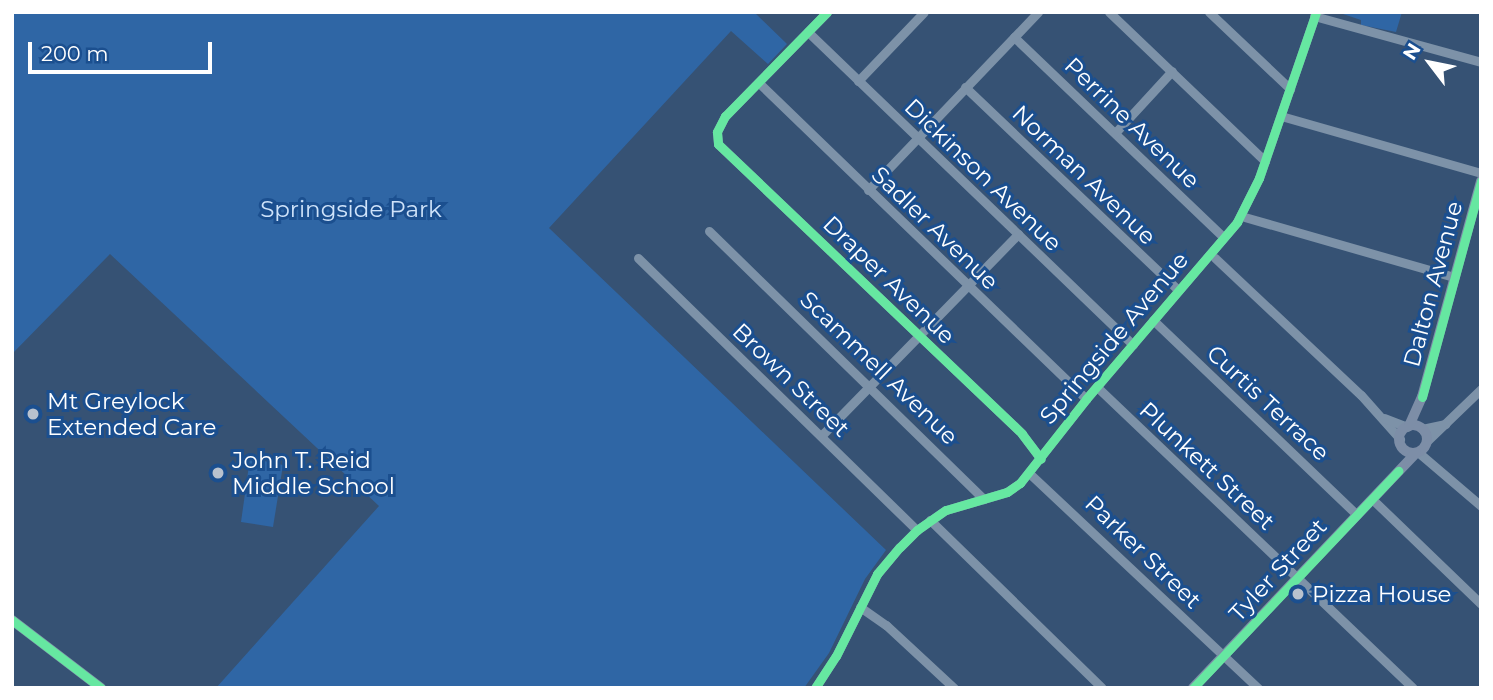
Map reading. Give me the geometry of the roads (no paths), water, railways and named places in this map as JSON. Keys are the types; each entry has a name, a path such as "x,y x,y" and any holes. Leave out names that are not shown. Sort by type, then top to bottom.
{"main road":[{"name":"Dalton Avenue","path":"1401,443 1415,427 1481,181"},
{"path":"1415,427 1422,448"},
{"name":"Tyler Street","path":"1391,479 1401,443"},
{"path":"1401,443 1422,448"},
{"name":"Tyler Street","path":"1192,688 1422,448"},
{"path":"12,620 101,688"}],"street":[{"path":"759,83 827,12"},
{"path":"858,81 924,12"},
{"path":"869,190 1038,12"},
{"path":"1109,12 1265,161"},
{"path":"1209,12 1290,89"},
{"path":"1315,14 1481,62"},
{"name":"Springside Avenue","path":"815,688 836,656 877,574 917,530 930,520 964,503 1007,492 1030,474 1086,400 1241,216 1265,161 1315,14"},
{"name":"Dickinson Avenue","path":"808,32 1133,345"},
{"name":"Perrine Avenue","path":"1014,37 1223,237"},
{"path":"1115,133 1172,72"},
{"name":"Draper Avenue","path":"759,83 740,100 718,128 718,144 1022,434 1041,459"},
{"name":"Sadler Avenue","path":"759,83 1086,400"},
{"name":"Norman Avenue","path":"965,87 1178,290"},
{"path":"1281,116 1481,173"},
{"path":"1241,216 1454,277"},
{"name":"Scammell Avenue","path":"709,231 984,499"},
{"path":"822,435 1018,234"},
{"name":"Brown Street","path":"638,258 917,530"},
{"path":"1215,258 1382,418 1401,443"},
{"name":"Curtis Terrace","path":"1153,320 1357,515"},
{"name":"Plunkett Street","path":"1097,387 1413,688"},
{"name":"Tyler Street","path":"1422,448 1481,388"},
{"path":"1382,418 1415,427 1447,424"},
{"path":"1422,448 1433,462 1481,506"},
{"name":"Parker Street","path":"1030,474 1258,688"},
{"path":"1372,499 1481,604"},
{"path":"930,520 1102,688"},
{"path":"860,607 887,625 954,688"}],"place":[{"name":"Mt Greylock Extended Care","path":"33,414"},
{"name":"John T. Reid Middle School","path":"218,473"},
{"name":"Pizza House","path":"1298,594"}],"park label":[{"name":"Springside Park","path":"351,209"}]}
